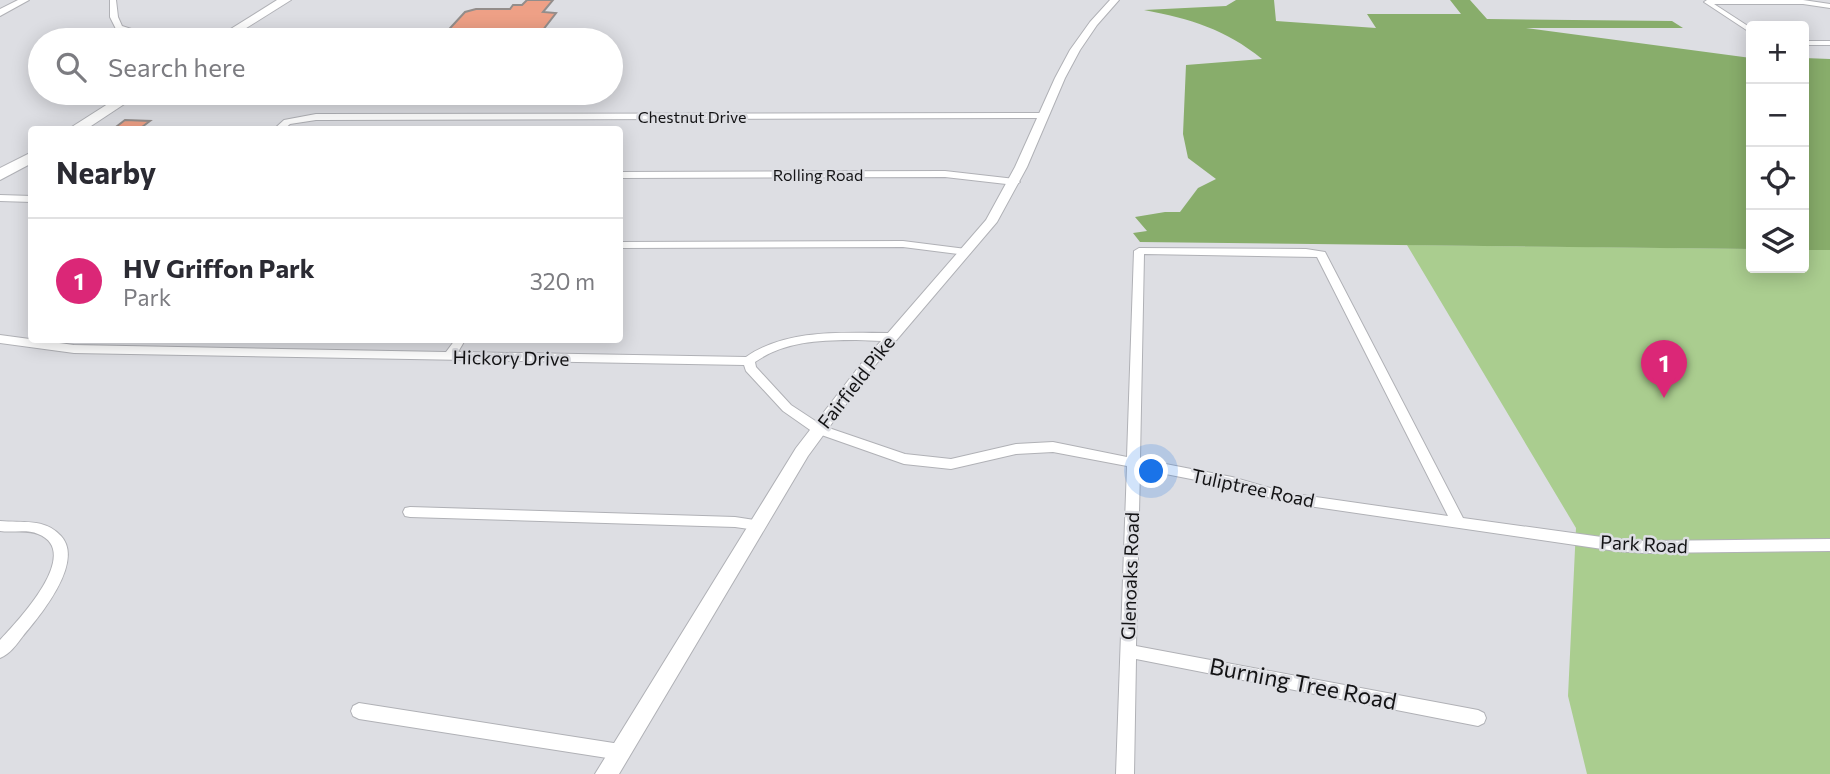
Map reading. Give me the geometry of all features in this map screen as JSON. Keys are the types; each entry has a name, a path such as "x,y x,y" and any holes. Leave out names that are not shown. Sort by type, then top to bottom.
{"highway":[{"path":"239,28 285,0"},
{"path":"80,126 115,105"},
{"path":"0,175 28,158"}],"street":[{"path":"0,13 25,0"},
{"path":"113,0 114,17 122,28"},
{"name":"Fairfield Pike","path":"606,774 756,525 818,429 891,337 991,222 1015,182 1043,116 1075,53 1115,0"},
{"path":"1705,1 1802,2 1830,6"},
{"path":"1705,1 1746,28"},
{"path":"1809,43 1830,43"},
{"name":"Chestnut Drive","path":"282,126 299,119 1043,116"},
{"path":"605,126 610,118"},
{"name":"Rolling Road","path":"623,175 945,174 1015,182"},
{"path":"0,198 28,199"},
{"path":"623,245 903,244 966,252"},
{"name":"Glenoaks Road","path":"1125,774 1139,251 1321,254 1459,524"},
{"name":"Hickory Drive","path":"30,343 74,349 749,361 754,356 792,341 891,337"},
{"name":"Hickory Drive","path":"0,339 28,343"},
{"path":"449,357 458,343"},
{"name":"Tuliptree Road","path":"749,361 750,368 758,378 787,408 818,429 904,458 932,464 973,461 1038,446 1232,482 1288,498 1459,524"},
{"path":"410,513 735,522 756,525"},
{"name":"Park Road","path":"1459,524 1645,547 1830,545"},
{"path":"0,527 44,530 58,543 62,559 36,612 0,651"},
{"name":"Burning Tree Road","path":"1128,651 1478,718"},
{"path":"359,711 620,752"}],"green space":[{"path":"1236,0 1274,0 1276,21 1376,28 1367,14 1461,14 1450,0 1470,0 1487,19 1672,21 1683,28 1526,28 1746,57 1746,249 1140,242 1133,233 1147,231 1135,217 1180,212 1198,188 1216,179 1188,158 1183,134 1186,65 1262,59 1235,40 1207,27 1144,10 1226,6"},
{"path":"1809,58 1830,59 1830,250 1809,250"},
{"path":"1407,245 1746,249 1746,273 1809,273 1809,249 1830,250 1830,774 1587,774 1568,696 1576,528"}],"building":[{"path":"527,0 553,0 543,12 556,13 544,28 450,28 465,12 476,9 510,9 513,5 522,5"},
{"path":"125,120 150,121 143,126 117,126"}],"place":[{"name":"HV Griffon Park","path":"1664,398"}]}
